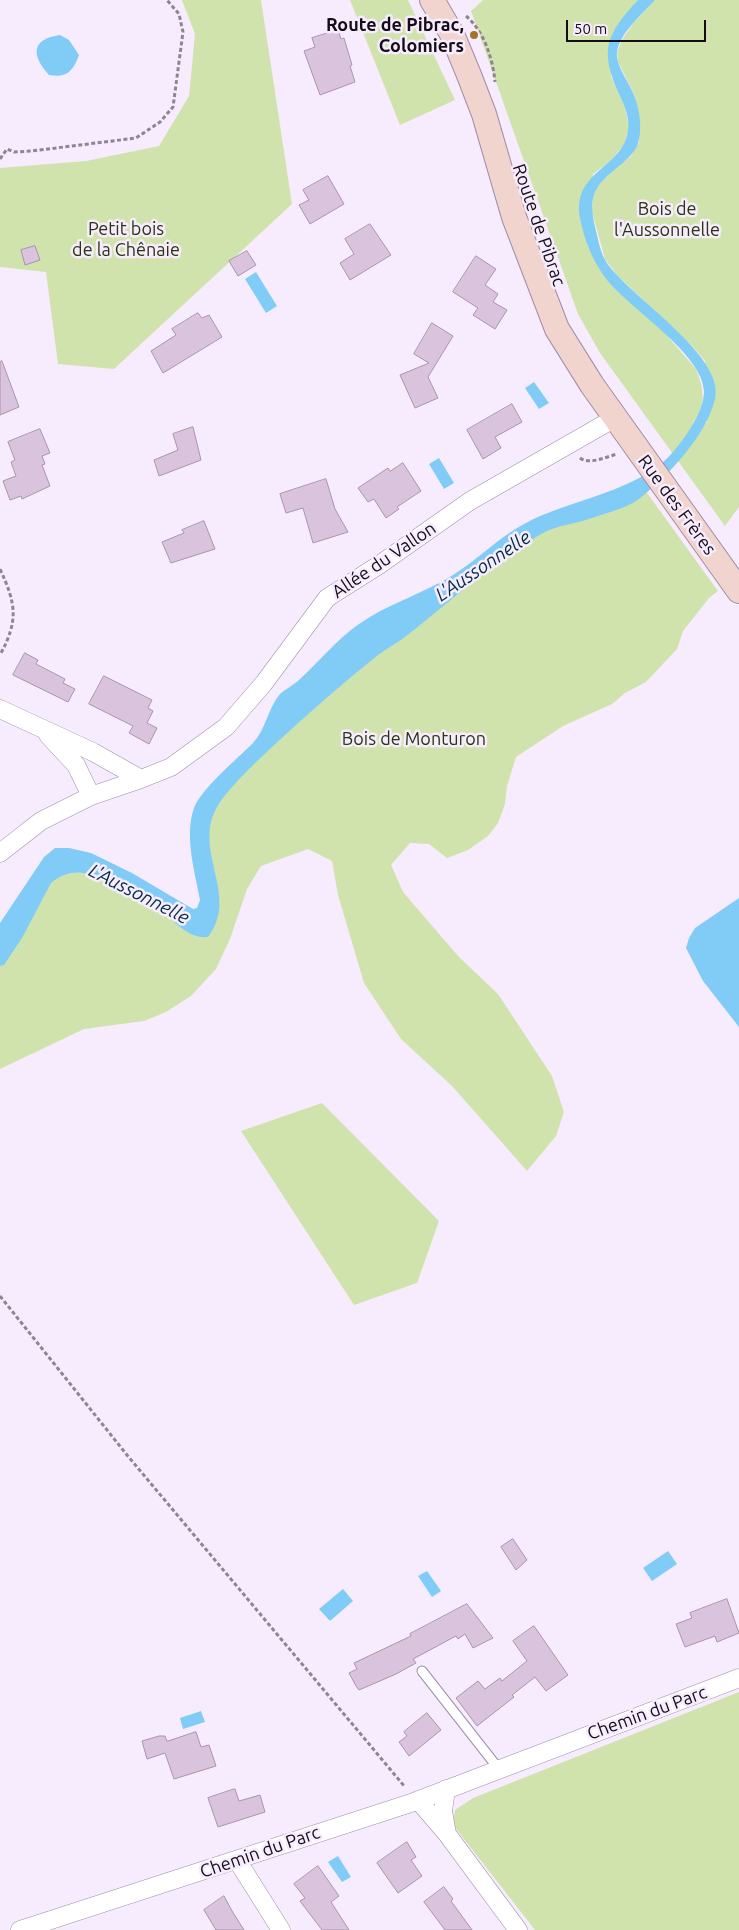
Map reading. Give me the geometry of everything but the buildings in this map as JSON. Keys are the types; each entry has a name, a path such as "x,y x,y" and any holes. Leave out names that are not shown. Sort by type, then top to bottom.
{"main road":[{"name":"Route de Pibrac","path":"432,0 452,34 470,75 484,114 514,217 557,329 615,418"},
{"name":"Rue des Frères","path":"615,418 631,451 669,492 739,591"}],"street":[{"name":"Allée du Vallon","path":"0,853 41,821 91,796 171,767 226,727 264,683 328,598 379,565 470,501 568,447 615,418"},
{"path":"0,709 93,752 141,779"},
{"path":"41,727 76,765 91,796"},
{"name":"Chemin du Parc","path":"20,1930 416,1801 498,1768 739,1678"},
{"path":"446,1789 443,1811 447,1834"},
{"path":"416,1801 447,1834 518,1930"},
{"path":"237,1860 281,1930"}],"lane":[{"path":"422,1671 498,1768"}],"path":[{"path":"0,159 6,149 14,152 32,151 136,138 160,122 173,107 183,32 178,14 166,0"},
{"path":"462,12 473,21 486,43 496,90"},
{"path":"568,447 584,461 631,451"},
{"path":"0,569 9,590 15,613 10,636 0,654"},
{"path":"0,1296 60,1374 416,1801"}],"green space":[{"name":"Petit bois de la Chênaie","path":"182,0 261,0 292,204 114,369 58,364 46,272 0,267 0,168 86,161 159,146 189,96 195,34"},
{"path":"350,0 408,0 455,100 400,125"},
{"name":"Bois de l'Aussonnelle","path":"483,0 638,0 613,32 611,76 625,107 629,128 624,145 609,162 593,174 587,244 696,369 703,396 701,409 693,423 707,423 705,361 693,347 617,275 605,259 592,212 593,192 601,181 631,156 639,142 639,116 634,94 618,62 617,52 623,38 635,21 655,0 739,0 739,507 725,526 600,353 578,314 471,11"},
{"name":"Bois de Monturon","path":"642,486 718,591 709,598 683,631 677,649 646,682 625,693 612,704 563,726 516,757 507,786 505,804 498,823 488,836 468,850 447,858 429,844 410,843 391,865 403,892 459,957 498,994 552,1076 564,1112 556,1136 527,1171 452,1086 401,1039 364,983 338,895 332,861 308,849 261,866 247,889 230,939 216,969 191,996 166,1012 144,1021 84,1029 0,1069 0,947 59,853 204,928 197,810 338,667 521,537"},
{"path":"322,1103 439,1221 417,1283 354,1305 241,1131"},
{"path":"739,1692 739,1930 535,1930 453,1825 455,1810 473,1798"}],"water":[{"name":"L'Aussonnelle","path":"638,0 655,0 627,30 619,44 617,56 637,104 640,117 639,137 637,146 632,154 596,189 593,196 593,215 600,245 607,263 635,293 692,346 706,364 714,382 715,399 704,427 695,441 674,467 639,499 616,510 548,530 508,556 365,666 311,711 250,768 220,802 210,825 210,841 220,906 217,922 208,937 201,937 188,932 153,906 110,883 83,873 70,873 51,883 22,938 4,965 0,966 0,923 44,857 55,848 69,848 91,853 132,873 193,909 197,908 200,900 190,842 191,819 194,808 212,783 253,743 280,694 300,679 359,624 453,575 524,524 542,515 623,486 643,476 660,465 674,451 689,431 698,415 703,399 704,391 700,377 692,362 679,347 607,280 597,266 590,250 580,218 580,202 584,189 591,179 618,153 624,143 628,130 626,111 613,78 608,54 609,43 613,33 627,12"},
{"path":"60,35 69,40 79,55 74,66 68,72 60,76 49,75 39,61 37,49 44,40"},
{"path":"256,272 277,306 266,313 245,279"},
{"path":"534,382 549,403 539,409 525,388"},
{"path":"439,458 454,483 444,489 429,464"},
{"path":"739,898 739,1027 703,981 686,948 695,928"},
{"path":"668,1551 677,1564 652,1581 643,1568"},
{"path":"427,1571 441,1591 432,1597 418,1576"},
{"path":"343,1589 353,1601 330,1621 319,1609"},
{"path":"201,1711 205,1722 183,1729 180,1718"},
{"path":"338,1856 351,1877 342,1882 328,1862"}],"place":[{"name":"Route de Pibrac, Colomiers","path":"474,35"}]}
